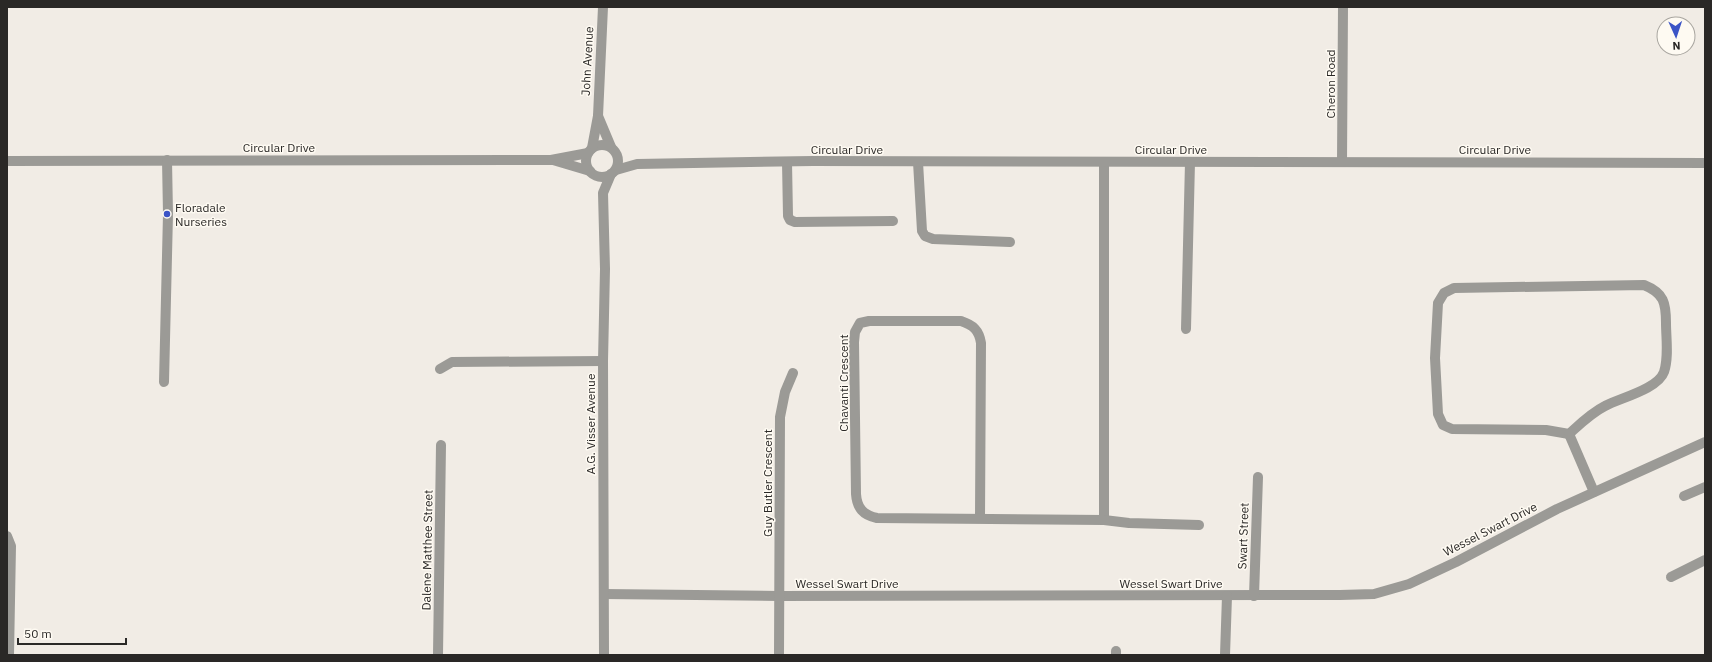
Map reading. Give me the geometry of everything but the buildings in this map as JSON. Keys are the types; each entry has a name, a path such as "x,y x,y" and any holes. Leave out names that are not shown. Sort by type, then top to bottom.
{"street":[{"name":"John Avenue","path":"590,150 598,116 603,7"},
{"name":"Cheron Road","path":"1342,162 1343,7"},
{"name":"John Avenue","path":"598,116 613,149"},
{"path":"613,149 618,157 618,164 613,172 606,177 592,173 586,162 590,150 598,145 605,145 613,149 637,164"},
{"name":"Circular Drive","path":"7,161 551,160 590,150"},
{"path":"164,382 168,214 167,160"},
{"name":"Circular Drive","path":"551,160 592,173"},
{"name":"Circular Drive","path":"613,172 637,164 787,162 1705,163"},
{"path":"787,162 788,216 790,220 795,222 893,221"},
{"path":"918,162 922,231 925,236 933,239 1010,242"},
{"path":"1104,162 1104,520"},
{"path":"1186,329 1190,162"},
{"name":"A.G. Visser Avenue","path":"604,655 603,361 605,269 603,193 613,172"},
{"name":"A.G. Visser Avenue","path":"592,173 603,193"},
{"path":"1644,286 1654,289 1662,298 1666,308 1666,364 1664,373 1659,379 1640,392 1604,406 1585,418 1569,434 1546,430 1452,429 1443,425 1438,414 1435,358 1438,303 1444,293 1454,288 1644,286"},
{"name":"Chavanti Crescent","path":"980,518 981,349 978,333 972,325 961,321 869,321 860,323 855,332 854,342 856,494 857,506 865,514 878,518 1104,520 1135,523 1199,525"},
{"path":"440,369 452,362 603,361"},
{"name":"Guy Butler Crescent","path":"779,655 780,417 785,392 793,373"},
{"path":"1569,434 1594,492"},
{"name":"Wessel Swart Drive","path":"604,594 779,596 1254,596 1358,595 1386,592 1409,584 1456,562 1557,509 1705,442"},
{"name":"Dalene Matthee Street","path":"438,655 441,445"},
{"name":"Swart Street","path":"1254,596 1258,477"},
{"path":"1684,496 1705,487"},
{"path":"7,536 10,546 9,655"},
{"path":"1671,577 1705,560"},
{"path":"1225,655 1227,596"}],"place":[{"name":"Floradale Nurseries","path":"167,214"}]}
